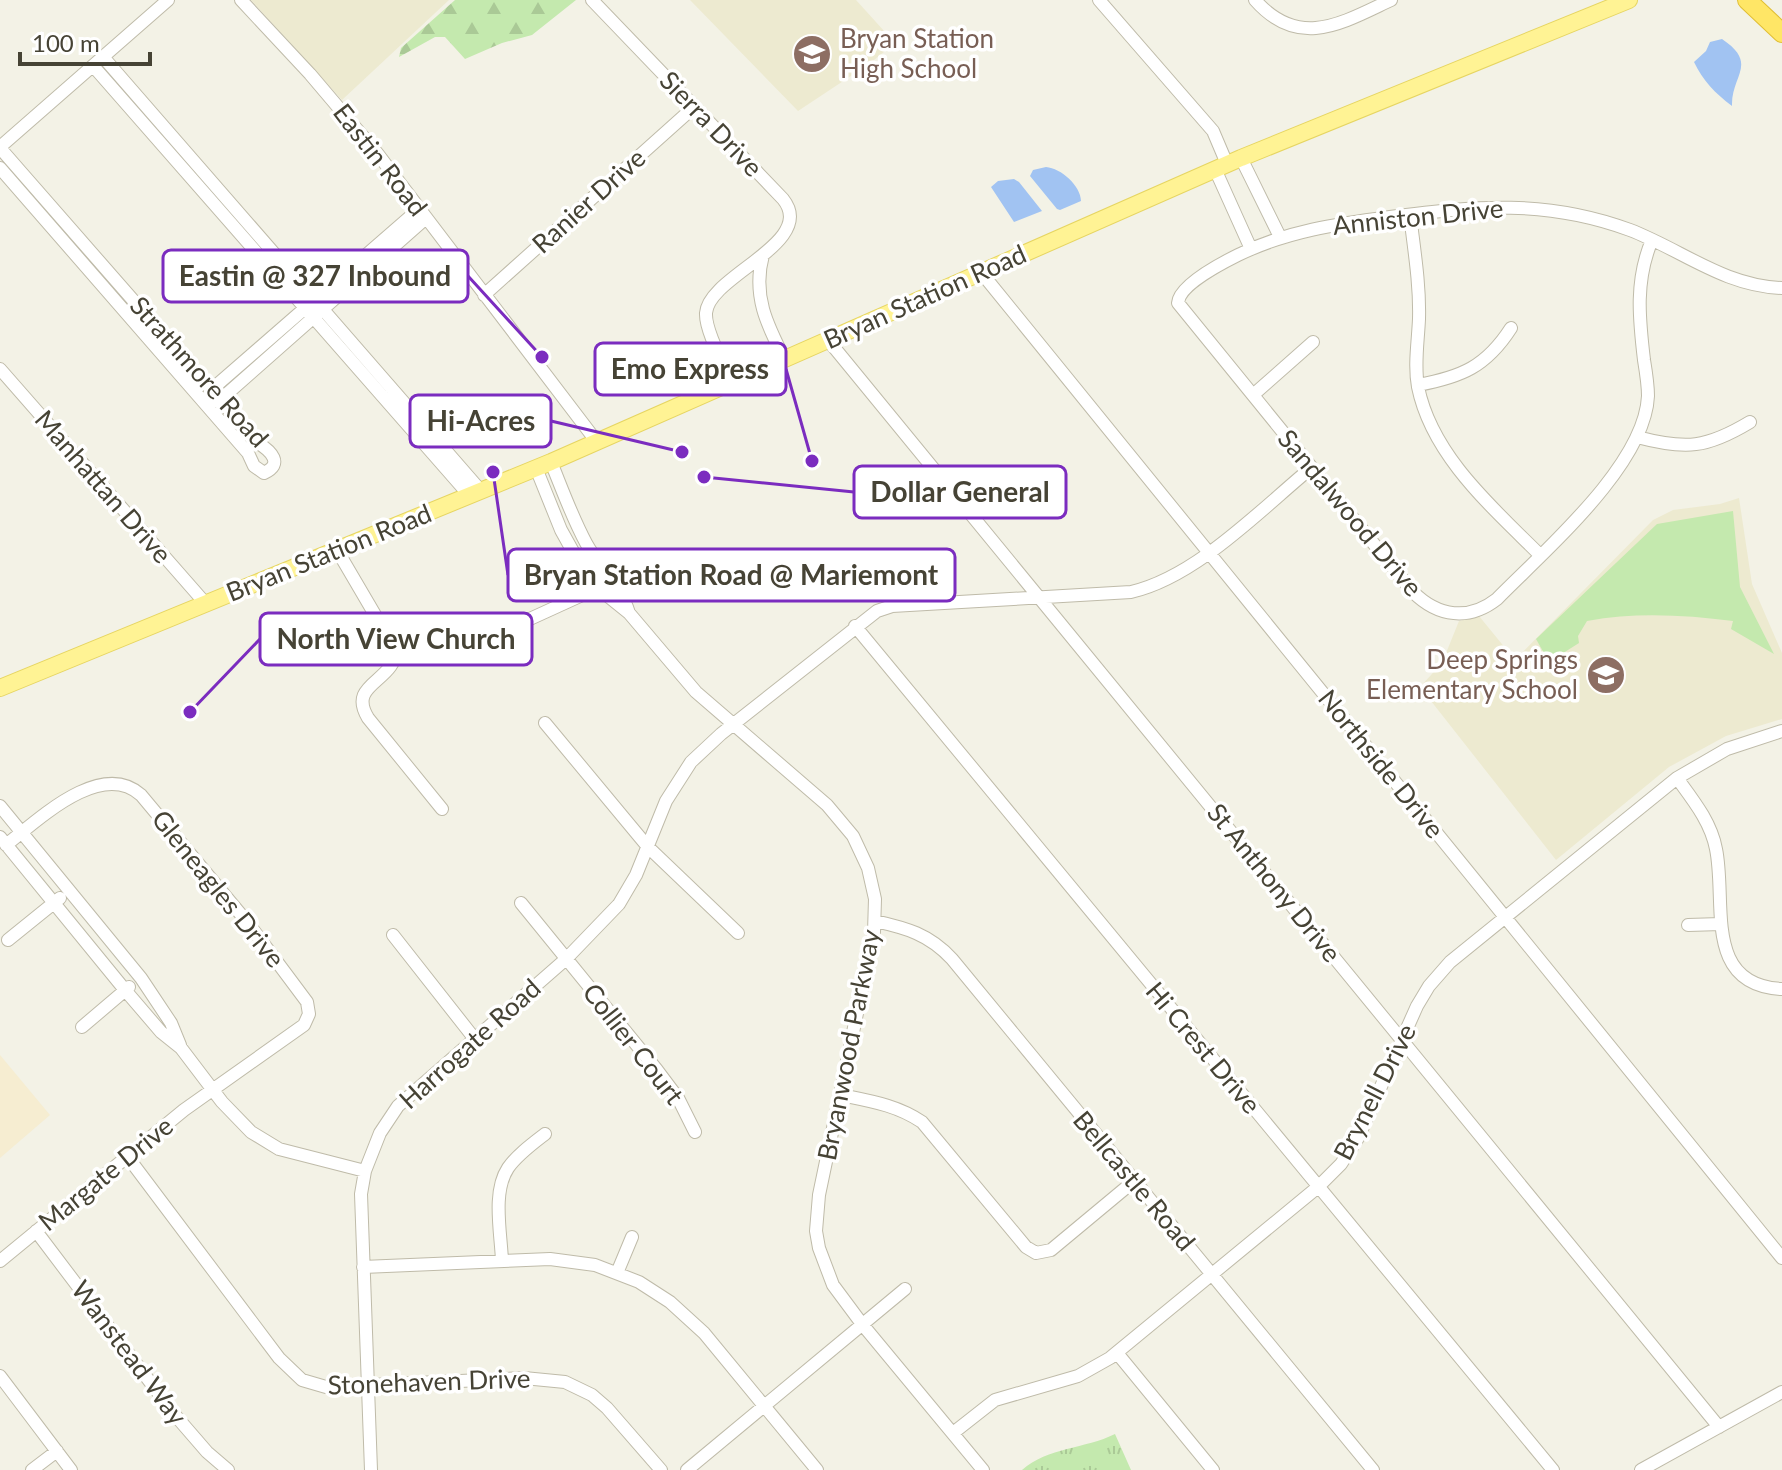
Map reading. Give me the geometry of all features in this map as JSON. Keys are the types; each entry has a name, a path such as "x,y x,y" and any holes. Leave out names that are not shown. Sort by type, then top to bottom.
{"highway":[{"path":"1747,0 1782,33"}],"main road":[{"name":"Bryan Station Road","path":"0,688 543,465 1228,164 1629,0"}],"street":[{"path":"0,148 168,0"},
{"name":"Eastin Road","path":"241,0 354,126 597,442"},
{"name":"Sierra Drive","path":"592,0 787,204 789,224 786,231 713,297 706,310 708,326 732,383"},
{"path":"1099,0 1213,131 1228,164 1251,249"},
{"path":"1255,0 1282,22 1314,29 1340,24 1391,0"},
{"path":"99,62 194,158 315,308 475,493"},
{"path":"99,62 183,167 315,308"},
{"name":"Ranier Drive","path":"484,295 694,107"},
{"name":"Strathmore Road","path":"0,148 258,443 271,452 275,458 270,470 264,473 254,466 248,453 0,168"},
{"path":"183,167 194,158"},
{"path":"1228,164 1280,237"},
{"name":"Anniston Drive","path":"1178,297 1187,286 1218,266 1280,237 1320,227 1481,206 1528,207 1605,222 1652,240 1721,275 1760,286 1782,288"},
{"path":"206,404 422,213"},
{"path":"1410,215 1418,287 1418,385 1429,417 1460,470 1540,555"},
{"name":"Sandalwood Drive","path":"1178,297 1180,306 1413,592 1430,607 1442,612 1469,613 1489,605 1540,555 1613,478 1637,437 1648,399 1639,288 1644,258 1652,240"},
{"path":"763,255 758,276 758,296 764,317 785,360"},
{"name":"Northside Drive","path":"980,271 1782,1258"},
{"path":"1418,385 1460,375 1475,367 1496,349 1511,328"},
{"name":"St Anthony Drive","path":"828,340 1719,1427"},
{"path":"1253,395 1313,342"},
{"name":"Manhattan Drive","path":"0,369 206,604"},
{"path":"1637,437 1663,444 1694,446 1719,440 1750,422"},
{"name":"Bryanwood Parkway","path":"543,465 629,613"},
{"name":"Bryanwood Parkway","path":"543,465 566,540 598,588 629,613 696,692 827,805 862,852 872,883 875,921 819,1195 816,1231 819,1248 829,1276 862,1324 983,1470"},
{"name":"Harrogate Road","path":"371,1470 361,1194 365,1171 380,1133 398,1106 566,959 619,904 683,771 732,725 877,611 892,606 1145,589 1170,579 1210,551 1311,468"},
{"path":"337,550 381,625 397,646 392,664 365,692 361,705 368,718 442,809"},
{"path":"521,623 612,581"},
{"name":"Hi Crest Drive","path":"855,626 1553,1470"},
{"path":"545,723 648,847 738,933"},
{"name":"Brynell Drive","path":"953,1433 995,1400 1092,1370 1117,1353 1318,1187 1341,1164 1358,1138 1417,1006 1440,973 1504,917 1677,778 1727,749 1782,731"},
{"path":"1677,778 1703,815 1713,836 1719,866 1721,924 1727,952 1743,977 1765,988 1782,989"},
{"name":"Gleneagles Drive","path":"3,841 22,832 66,800 85,790 110,783 128,784 149,804 275,958 309,1008 307,1021 214,1090"},
{"path":"0,806 141,978 171,1023 181,1048"},
{"path":"3,841 125,990 161,1032 181,1048 251,1132 279,1149 365,1171"},
{"path":"8,940 69,891"},
{"name":"Collier Court","path":"521,903 663,1077 678,1098 695,1132"},
{"name":"Bellcastle Road","path":"875,921 910,929 940,946 1373,1470"},
{"path":"1688,925 1721,924"},
{"path":"393,935 474,1038"},
{"path":"82,1027 141,978"},
{"name":"Margate Drive","path":"0,1261 184,1110 214,1090"},
{"path":"841,1095 902,1109 922,1122 1026,1247 1036,1253 1051,1250 1134,1181"},
{"path":"502,1261 500,1189 503,1176 519,1155 545,1134"},
{"name":"Stonehaven Drive","path":"127,1156 291,1372 314,1385 368,1386 533,1378 565,1382 592,1395 607,1408 661,1470"},
{"name":"Wanstead Way","path":"36,1231 193,1438 228,1470"},
{"path":"617,1273 632,1237"},
{"path":"363,1267 574,1261 617,1273 654,1291 686,1316 726,1358 817,1470"},
{"path":"687,1470 905,1289"},
{"path":"1117,1353 1213,1470"},
{"path":"0,1376 71,1470"},
{"path":"1641,1470 1782,1392"},
{"path":"32,1470 57,1451"}],"shaded area":[{"path":"251,0 449,0 342,100"},
{"name":"Bryan Station High School","path":"690,0 856,0 895,43 798,111"},
{"name":"Deep Springs Elementary School","path":"1739,498 1752,584 1782,653 1782,719 1726,736 1669,767 1556,860 1420,687 1442,663 1459,621 1479,616 1515,660 1653,520 1673,510 1720,504"},
{"path":"0,1055 50,1115 0,1158"}],"green space":[{"path":"455,0 576,0 532,35 502,43 465,59 445,37 435,37 399,57 401,48"},
{"path":"1733,511 1740,587 1774,654 1731,629 1733,621 1642,615 1587,621 1578,636 1579,643 1549,662 1536,639 1657,524"},
{"path":"1115,1434 1131,1470 1022,1470 1055,1452"}],"water":[{"path":"1722,39 1733,48 1741,63 1732,106 1710,86 1694,62 1706,51 1710,42"},
{"path":"1046,167 1069,179 1078,190 1081,201 1057,209 1030,176 1033,170"},
{"path":"1014,179 1042,211 1014,222 991,187 998,181"}],"place":[{"name":"Bryan Station High School","path":"812,54"},
{"name":"Eastin @ 327 Inbound","path":"542,357"},
{"name":"Hi-Acres","path":"682,452"},
{"name":"Emo Express","path":"812,461"},
{"name":"Bryan Station Road @ Mariemont","path":"493,472"},
{"name":"Dollar General","path":"704,477"},
{"name":"Deep Springs Elementary School","path":"1606,675"},
{"name":"North View Church","path":"190,712"}]}
